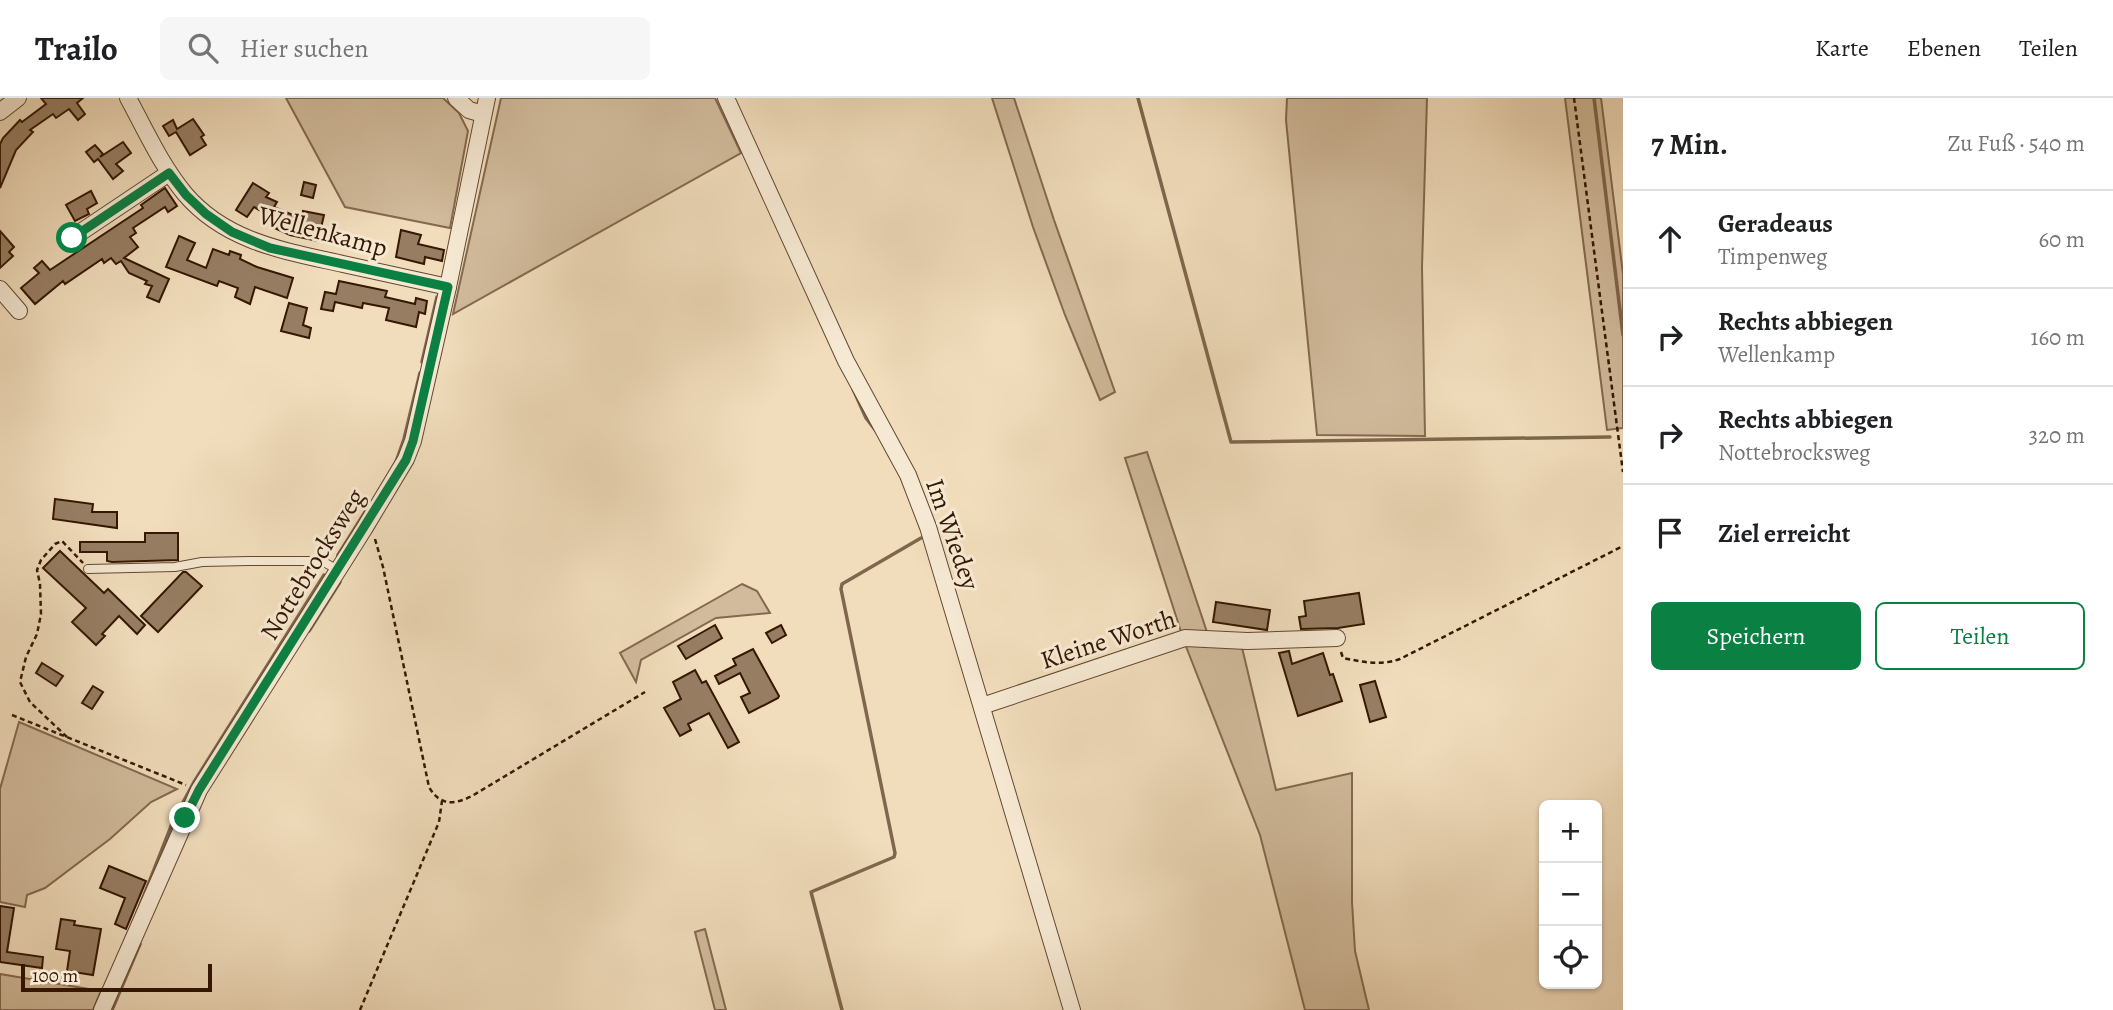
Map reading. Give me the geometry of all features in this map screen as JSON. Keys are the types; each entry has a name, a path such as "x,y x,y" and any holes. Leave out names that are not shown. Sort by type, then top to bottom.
{"street":[{"path":"0,112 18,98"},
{"name":"Wellenkamp","path":"128,98 157,154 186,195 206,214 232,232 270,248 448,287"},
{"name":"Nottebrocksweg","path":"102,1010 199,790 406,460 413,441 448,287 485,106 469,110 456,98"},
{"name":"Im Wiedey","path":"726,98 846,361 908,475 928,527 1072,1010"},
{"path":"72,238 169,173"},
{"path":"0,289 19,311"},
{"name":"Kleine Worth","path":"982,706 1185,638 1337,638"}],"lane":[{"path":"88,569 175,567 202,562 322,561 338,570"}],"path":[{"path":"1574,98 1623,472"},
{"path":"364,529 376,540 429,787 442,801 456,803 472,796 645,692"},
{"path":"67,737 30,702 20,682 26,657 37,634 40,614 37,570 41,560 55,544 62,541 88,569"},
{"path":"1337,638 1343,658 1374,664 1390,663 1623,546"},
{"path":"12,715 199,790"},
{"path":"360,1010 439,822 442,801"}],"shaded area":[{"path":"286,98 443,98 459,113 468,131 450,228 345,207"},
{"path":"501,98 715,98 741,153 453,314"},
{"path":"992,98 1014,98 1115,392 1100,400 1033,227"},
{"path":"1287,98 1427,98 1422,267 1425,436 1317,435 1286,120"},
{"path":"1565,98 1601,98 1623,274 1623,428 1607,430"},
{"path":"1147,452 1207,632 1239,635 1276,790 1352,773 1352,902 1355,951 1369,1010 1305,1010 1260,835 1185,644 1125,458"},
{"path":"742,584 757,591 770,613 716,618 641,660 636,682 620,653"},
{"path":"19,722 177,789 151,802 110,839 45,888 27,895 25,907 0,902 0,789"},
{"path":"705,929 726,1010 715,1010 695,932"},
{"path":"0,974 101,991 93,1010 0,1010"}],"building":[{"path":"41,98 83,98 77,103 85,114 78,120 69,109 56,118 53,114 30,130 33,132 16,150 0,188 0,144 20,120 22,122 46,104"},
{"path":"193,119 204,135 201,137 206,145 190,155 176,132 169,136 163,126 173,120 177,129"},
{"path":"123,142 131,153 116,164 123,171 113,179 98,159 94,162 86,152 95,145 103,154 100,157"},
{"path":"304,182 316,185 313,198 301,195"},
{"path":"253,183 269,193 266,197 277,202 274,207 302,219 303,211 324,215 318,241 290,235 270,226 273,218 254,207 247,217 236,210"},
{"path":"165,188 177,206 168,212 165,207 133,228 136,233 130,237 138,247 124,258 169,279 159,302 147,297 152,286 145,284 147,281 129,273 121,261 116,264 111,258 104,263 102,259 65,284 63,281 35,304 21,288 39,273 34,268 42,261 50,270 143,208 141,205"},
{"path":"91,191 97,203 87,209 89,214 75,221 66,205"},
{"path":"401,230 421,235 418,244 444,250 442,261 425,257 424,264 396,257"},
{"path":"0,231 14,247 9,252 13,256 0,268"},
{"path":"179,236 195,243 187,260 206,268 213,249 229,255 230,251 241,255 240,259 257,267 293,278 287,298 255,287 250,304 235,297 238,288 219,281 217,286 166,267"},
{"path":"339,281 387,291 385,297 415,304 416,298 427,301 425,314 419,312 416,327 386,320 389,308 363,303 362,308 335,302 333,311 321,309 325,292 336,294"},
{"path":"289,303 307,308 303,325 311,328 309,338 281,331"},
{"path":"55,499 93,504 92,512 117,512 117,528 53,519"},
{"path":"145,533 178,533 178,560 112,562 107,561 107,552 80,552 80,542 145,542"},
{"path":"60,551 104,593 108,589 145,625 137,634 119,616 102,634 105,636 96,645 72,622 86,608 43,568"},
{"path":"183,572 202,586 158,632 141,616"},
{"path":"1359,593 1364,624 1301,629 1299,617 1306,616 1304,601"},
{"path":"1216,602 1270,610 1267,630 1213,622"},
{"path":"715,625 722,638 686,659 678,646"},
{"path":"781,625 786,635 772,643 766,633"},
{"path":"753,649 779,696 749,713 741,697 750,693 740,673 719,684 715,676 736,665 733,659"},
{"path":"1289,651 1292,664 1323,653 1342,701 1298,716 1279,653"},
{"path":"42,663 63,676 56,686 36,673"},
{"path":"695,670 702,683 706,681 739,742 728,748 709,713 688,724 691,730 680,736 664,708 681,699 673,682"},
{"path":"1375,681 1386,717 1370,722 1360,685"},
{"path":"93,686 103,692 92,709 82,703"},
{"path":"109,866 146,881 126,929 115,924 125,898 100,888"},
{"path":"0,906 14,908 7,952 43,957 42,968 0,962"},
{"path":"61,919 75,921 74,925 101,929 93,975 67,971 70,951 56,949"}],"waterway":[{"path":"1138,98 1231,442 1610,437"},
{"path":"1594,98 1623,335"},
{"path":"422,362 437,297"},
{"path":"396,462 420,373"},
{"path":"853,389 866,418 876,431"},
{"path":"338,555 370,504"},
{"path":"842,1010 811,892 894,857 895,853 841,589 842,584 921,538"},
{"path":"181,806 324,575"},
{"path":"309,631 340,582"},
{"path":"137,913 172,824"},
{"path":"112,1010 140,944"}],"route":[{"path":"72,238 169,173 186,195 206,214 232,232 270,248 448,287 413,441 406,460 199,790 185,818"}]}
